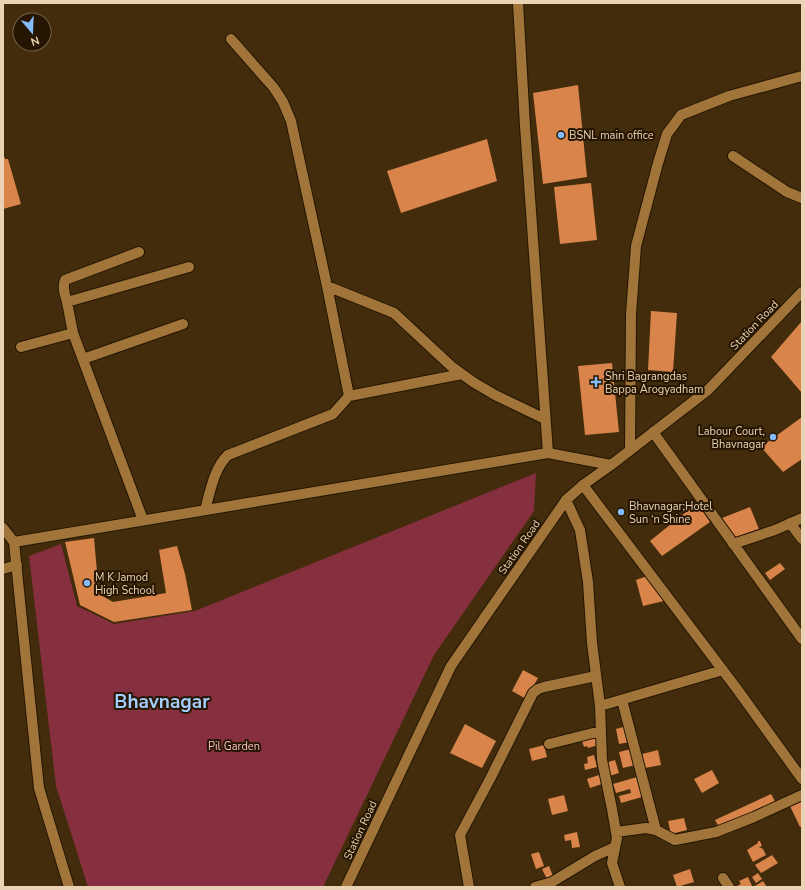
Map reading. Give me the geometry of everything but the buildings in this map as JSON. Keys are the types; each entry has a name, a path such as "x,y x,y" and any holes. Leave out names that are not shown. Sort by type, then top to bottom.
{"street":[{"path":"518,3 548,453"},
{"path":"230,39 274,88 283,102 291,121 350,396"},
{"path":"630,450 630,314 636,246 667,134 681,115 729,96 802,76"},
{"path":"733,156 787,192 802,198"},
{"path":"139,252 65,280 64,290 73,333 143,520"},
{"path":"67,302 189,267"},
{"path":"327,286 394,313 451,366 462,374 495,395 545,419"},
{"name":"Station Road","path":"346,887 451,666 566,500 583,485 708,390 802,292"},
{"path":"83,359 183,324"},
{"path":"21,347 73,333"},
{"path":"205,510 217,469 222,460 228,455 332,414 350,396 462,374"},
{"path":"653,432 802,639"},
{"path":"14,542 548,453 611,465"},
{"path":"583,485 723,670 802,779"},
{"path":"566,500 580,530 588,582 592,643 600,706 602,760 617,838 612,863 620,887"},
{"path":"733,544 774,530 802,518"},
{"path":"790,523 802,539"},
{"path":"3,528 14,542 39,788 69,887"},
{"path":"3,569 17,566"},
{"path":"600,706 723,670"},
{"path":"468,887 460,835 533,693 544,687 596,676"},
{"path":"622,700 656,830"},
{"path":"550,744 601,731"},
{"path":"616,832 646,828 656,830 675,840 716,832 754,817 802,795"},
{"path":"535,887 552,882 596,856 616,847"},
{"path":"723,878 729,887"}],"green space":[{"name":"Pil Garden","path":"536,473 534,511 434,655 323,887 88,887 56,786 29,556 61,544 77,606 114,624 195,611"}],"place":[{"name":"BSNL main office","path":"561,135"},
{"name":"Shri Bagrangdas Bappa Arogyadham","path":"596,382"},
{"name":"Labour Court, Bhavnagar","path":"773,437"},
{"name":"Bhavnagar;Hotel Sun ‘n Shine","path":"621,512"},
{"name":"M K Jamod High School","path":"87,583"}],"district":[{"name":"Bhavnagar","path":"162,701"}]}
